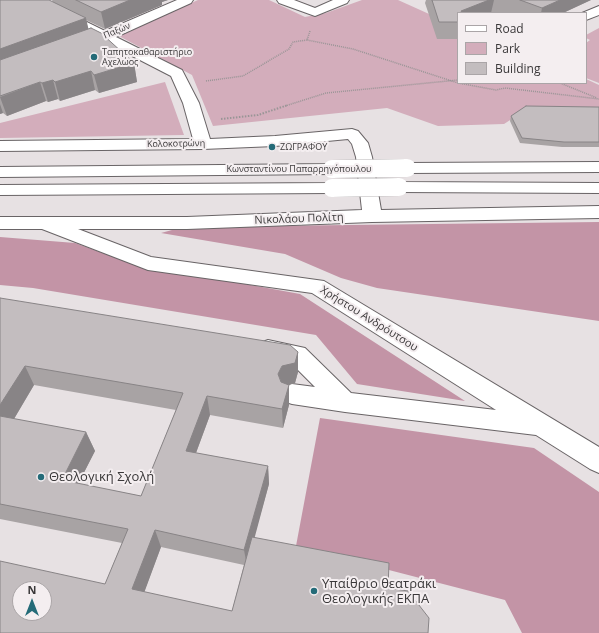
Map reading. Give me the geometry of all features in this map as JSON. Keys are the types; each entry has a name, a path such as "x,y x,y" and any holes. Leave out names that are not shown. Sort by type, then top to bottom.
{"street":[{"path":"19,4 32,0 177,73 184,84 191,102 195,122 203,144"},
{"name":"Παξών","path":"84,45 187,0"},
{"path":"283,0 315,12 343,0"},
{"path":"587,16 599,10"},
{"name":"Κολοκοτρώνη","path":"0,146 203,144 276,141 352,134 360,143 364,157 372,216"},
{"name":"Κωνσταντίνου Παπαρρηγόπουλου","path":"0,172 599,166"},
{"name":"Κωνσταντίνου Παπαρρηγόπουλου","path":"0,190 399,187 599,188"},
{"name":"Νικολάου Πολίτη","path":"0,223 187,223 372,216 599,212"},
{"name":"Χρήστου Ανδρόυτσου","path":"44,223 148,263 317,286 599,461"},
{"path":"250,346 297,354 345,402"},
{"path":"292,394 345,402 542,426"}],"path":[{"path":"307,40 315,12"},
{"path":"184,84 243,76 289,49 293,42 307,40 332,44 380,57 454,82"},
{"path":"195,122 258,115 326,94 454,82"},
{"path":"468,84 496,90 505,88 599,99"},
{"path":"562,84 599,99"}],"green space":[{"path":"198,0 269,0 305,17 326,13 362,0 398,0 457,27 457,84 587,84 587,79 599,85 599,113 524,111 504,124 438,126 387,108 213,126 192,75 119,36"},
{"path":"599,28 599,83 587,78 587,42 590,40 587,38 587,34"},
{"path":"165,82 184,135 0,138 0,123"}],"shaded area":[{"path":"599,222 599,321 377,288 341,278 285,254 161,233 183,227"},
{"path":"0,237 75,243 119,259 152,267 300,294 465,401 357,384 316,335 33,288 0,285"},
{"path":"320,418 534,448 599,492 599,633 522,633 505,600 296,546"}],"building":[{"path":"0,0 49,0 86,18 0,49"},
{"path":"76,0 130,0 101,12"},
{"path":"432,0 489,0 462,12 457,12 457,22 439,22"},
{"path":"520,0 560,0 542,8"},
{"path":"91,28 101,33 134,63 94,75 91,71 55,82 53,80 42,83 40,82 0,96 0,60"},
{"path":"526,106 599,107 599,142 564,142 522,138 511,116"},
{"path":"0,298 290,345 298,352 295,363 282,366 278,374 281,382 289,385 282,409 207,396 186,451 268,466 244,550 155,530 132,589 232,611 252,537 389,563 388,588 408,591 429,618 428,633 0,633 0,561 105,584 128,529 0,504 0,416 86,432 62,480 141,496 183,393 25,366 0,405"}],"place":[{"name":"Ταπητοκαθαριστήριο Αχελώος","path":"94,57"},
{"name":"ΖΩΓΡΑΦΟΥ","path":"272,147"},
{"name":"Θεολογική Σχολή","path":"41,477"},
{"name":"Υπαίθριο θεατράκι Θεολογικής ΕΚΠΑ","path":"314,591"}]}
